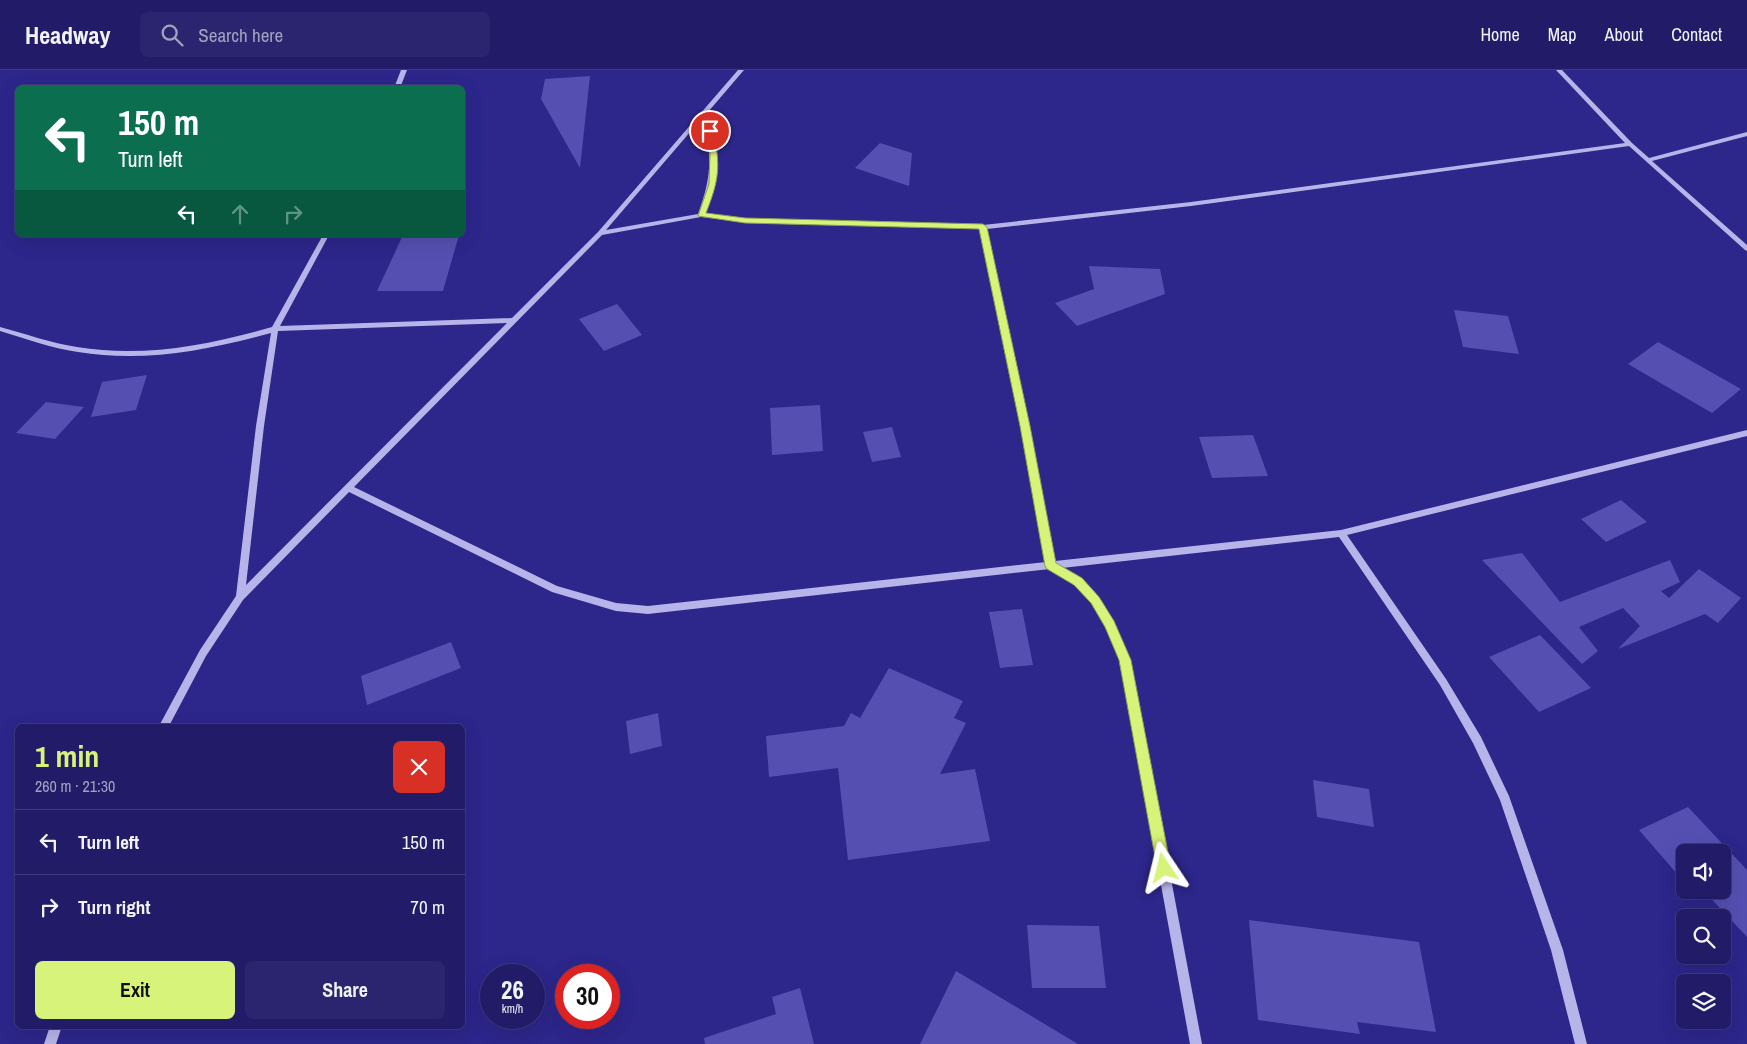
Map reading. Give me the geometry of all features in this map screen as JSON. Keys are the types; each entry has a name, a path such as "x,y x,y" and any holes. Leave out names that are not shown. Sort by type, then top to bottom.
{"street":[{"path":"398,85 404,70"},
{"path":"165,724 203,653 240,597 600,233 741,70"},
{"path":"1559,70 1630,144 1747,249"},
{"path":"701,215 713,184 714,154 705,112"},
{"path":"1648,160 1747,134"},
{"path":"600,233 701,215 745,220 983,227 1210,202 1630,144"},
{"path":"983,227 1025,426 1051,566"},
{"path":"240,597 260,426 275,329 325,237"},
{"path":"0,329 42,341 89,351 128,354 181,352 275,329 515,320"},
{"path":"347,488 555,589 586,600 631,609 648,610 1341,533 1747,433"},
{"path":"1341,533 1443,682 1477,740 1501,791 1557,950 1581,1044"},
{"path":"1051,566 1078,581 1095,600 1110,624 1125,660 1196,1044"},
{"path":"50,1044 55,1029"}],"building":[{"path":"590,76 580,168 541,99 545,79"},
{"path":"880,143 912,153 909,186 855,168"},
{"path":"402,237 458,237 443,291 377,291"},
{"path":"1089,266 1160,269 1165,294 1077,326 1055,303 1094,289"},
{"path":"617,304 642,335 604,351 579,319"},
{"path":"1454,310 1508,316 1519,354 1463,347"},
{"path":"1658,342 1741,389 1712,413 1628,364"},
{"path":"147,375 136,410 91,417 102,382"},
{"path":"46,402 84,407 55,439 16,433"},
{"path":"820,405 823,451 772,455 770,408"},
{"path":"892,427 901,457 872,462 863,432"},
{"path":"1253,435 1268,476 1212,478 1199,437"},
{"path":"1621,500 1647,522 1606,542 1581,519"},
{"path":"1522,553 1560,602 1670,560 1680,582 1661,591 1669,598 1699,569 1741,598 1718,623 1705,614 1618,649 1640,626 1623,608 1579,627 1598,651 1582,664 1482,560"},
{"path":"1022,609 1033,665 1000,668 989,612"},
{"path":"1540,635 1591,688 1539,712 1489,657"},
{"path":"451,642 461,668 367,705 361,676"},
{"path":"889,668 963,701 954,718 966,723 940,774 975,769 990,841 848,860 838,768 769,777 766,736 844,726 851,713 860,718"},
{"path":"658,713 662,746 630,754 626,721"},
{"path":"1313,780 1369,789 1374,827 1317,817"},
{"path":"1688,807 1723,844 1676,844 1676,873 1639,830"},
{"path":"1731,853 1747,870 1747,937 1731,920 1731,909 1721,909 1711,899 1731,899"},
{"path":"1249,920 1419,942 1436,1032 1357,1022 1360,1034 1258,1020"},
{"path":"1027,925 1099,926 1106,988 1032,988"},
{"path":"956,971 1003,999 1078,1044 920,1044"},
{"path":"800,988 814,1044 705,1044 704,1038 776,1014 772,997"}],"route":[{"path":"710,131 714,154 713,184 701,215 745,220 983,227 1025,426 1051,566 1078,581 1095,600 1110,624 1125,660 1164,868"}]}
